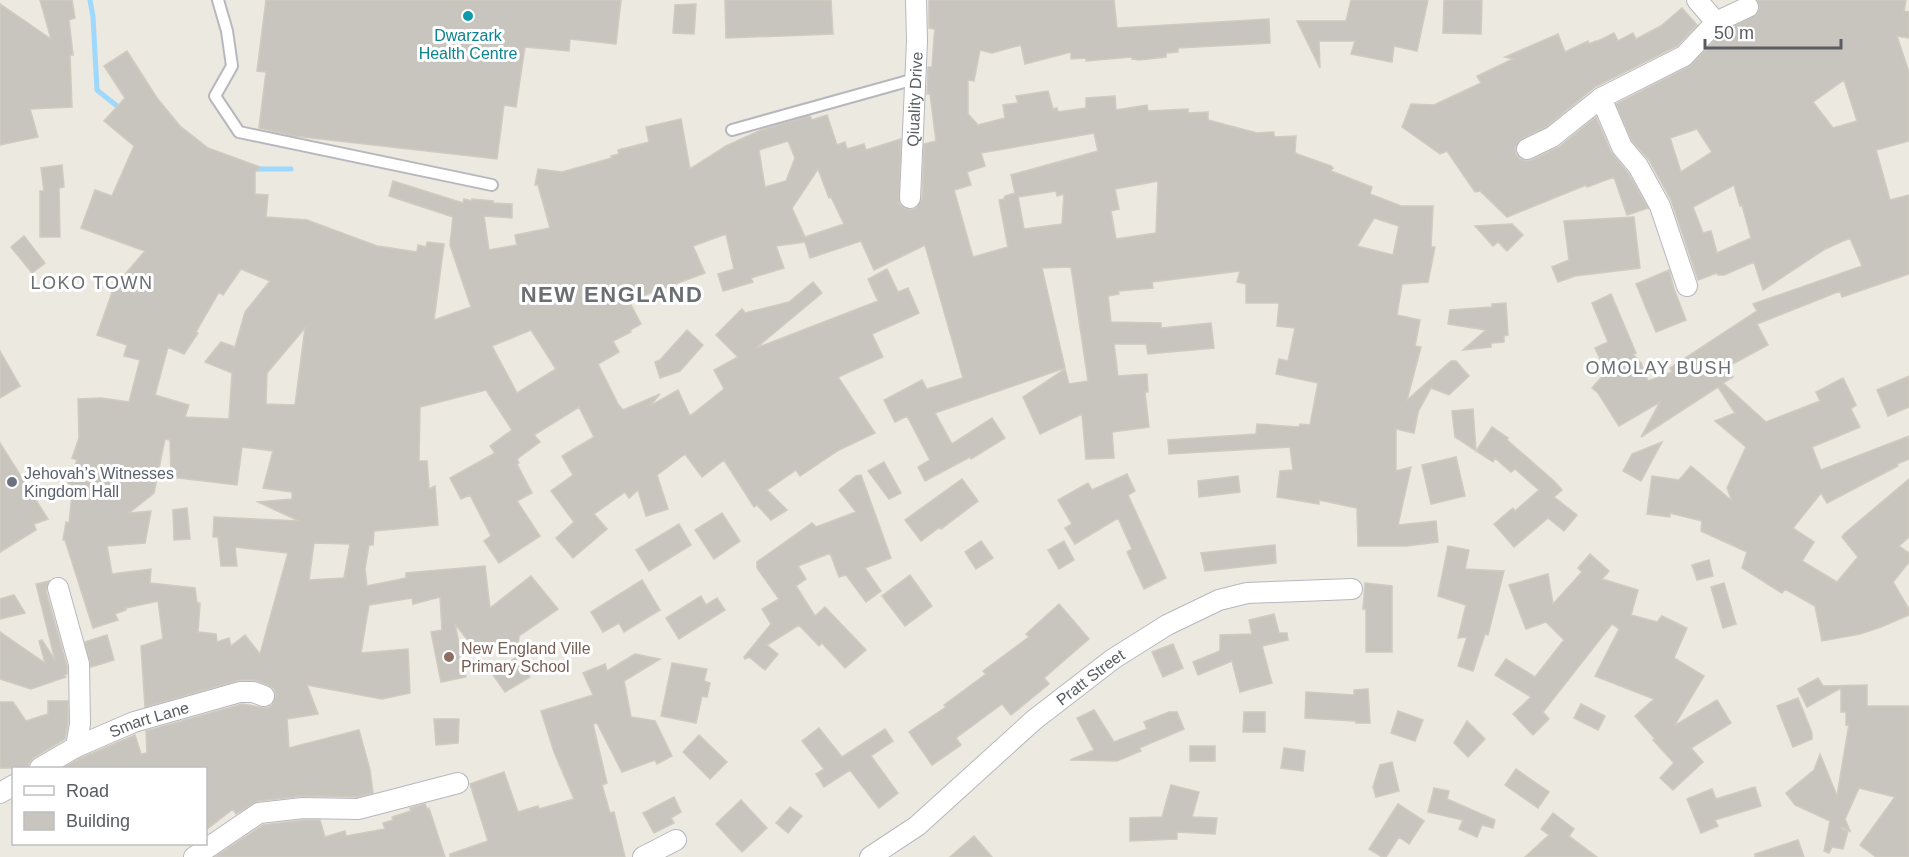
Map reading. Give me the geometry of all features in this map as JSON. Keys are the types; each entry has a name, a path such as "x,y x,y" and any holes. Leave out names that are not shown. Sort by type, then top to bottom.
{"street":[{"name":"Qiuality Drive","path":"910,198 916,0"},
{"path":"1697,0 1716,22"},
{"path":"1527,149 1552,137 1601,98 1684,56 1716,22 1748,7"},
{"path":"1601,98 1622,147 1638,166 1660,206 1688,286"},
{"path":"58,588 79,664 80,724 75,747"},
{"name":"Pratt Street","path":"870,857 917,826 1034,720 1113,659 1167,625 1219,600 1247,593 1352,589"},
{"name":"Smart Lane","path":"42,767 75,747 134,722 240,692 253,692 264,696"},
{"path":"194,857 259,813 303,808 358,809 458,783"},
{"path":"643,857 676,840"}],"lane":[{"path":"218,0 227,31 232,66 215,96 239,132 492,185"},
{"path":"732,130 915,79"}],"building":[{"path":"40,0 72,0 75,18 69,20 73,55 70,55 72,107 30,109 38,137 0,145 0,4 51,39"},
{"path":"266,0 621,0 616,44 570,39 569,51 525,47 516,107 504,105 497,159 294,136 259,128 266,72 257,71"},
{"path":"725,0 831,0 833,34 726,38"},
{"path":"929,0 1114,0 1117,28 1269,19 1270,43 1178,48 1178,52 1166,53 1166,57 1139,60 1132,59 1132,57 1086,61 1086,58 1071,59 1071,52 1025,64 1021,45 992,53 980,50 974,81 968,80 968,114 978,125 1005,118 1003,105 1018,103 1016,96 1048,91 1053,109 1057,108 1058,112 1086,108 1086,98 1115,96 1116,110 1147,105 1148,111 1188,109 1188,113 1208,112 1208,120 1257,133 1274,132 1274,137 1296,136 1295,152 1297,154 1331,166 1333,168 1331,171 1372,187 1370,194 1401,206 1433,206 1431,247 1435,247 1428,282 1402,284 1397,315 1420,320 1415,346 1421,347 1407,400 1451,361 1456,361 1469,376 1449,395 1431,388 1418,412 1414,433 1396,429 1396,471 1411,467 1398,525 1436,521 1438,542 1406,546 1358,546 1357,508 1319,500 1319,504 1277,497 1280,471 1293,470 1290,447 1169,454 1168,440 1256,434 1257,424 1299,427 1300,424 1310,425 1318,383 1276,374 1279,359 1288,361 1295,328 1277,326 1279,303 1246,303 1246,284 1237,282 1240,271 1152,282 1153,288 1118,291 1119,294 1108,296 1111,322 1161,323 1161,328 1211,323 1214,348 1148,354 1146,344 1114,344 1118,376 1147,374 1148,392 1145,392 1149,427 1112,432 1114,458 1086,459 1082,414 1040,434 1023,397 1065,369 1069,384 1088,381 1071,267 1042,268 1065,368 935,413 952,444 992,418 1005,438 971,459 970,457 925,481 918,467 930,460 907,416 895,422 884,400 922,380 927,389 963,378 925,245 874,270 861,241 810,258 805,242 776,246 784,268 751,278 753,282 723,291 718,274 734,269 726,234 693,246 705,273 629,301 641,324 613,341 619,352 598,364 623,410 660,394 650,406 678,390 690,416 724,389 714,370 738,357 716,335 742,309 745,313 789,302 813,282 822,293 756,348 878,301 868,279 887,269 898,292 908,288 919,313 872,334 883,357 838,377 875,433 839,450 800,476 796,470 767,490 787,510 771,520 757,505 754,507 724,460 702,477 685,454 657,475 668,509 646,516 638,490 629,498 625,492 594,514 607,529 573,558 556,538 574,522 551,491 573,475 562,456 594,437 579,407 534,435 540,442 517,459 519,463 517,464 532,493 517,501 540,536 499,563 484,541 491,536 470,495 461,499 450,478 495,453 490,446 512,430 486,390 420,407 419,461 427,461 429,489 435,486 438,525 374,531 373,545 369,545 365,569 367,586 406,578 406,573 485,566 490,608 531,576 558,609 519,636 518,648 503,647 503,644 470,643 455,624 466,677 441,682 431,632 442,630 440,597 413,604 412,598 369,605 361,653 408,649 410,693 382,699 307,685 318,714 287,719 289,748 359,730 370,770 373,793 357,797 303,796 258,801 236,814 233,809 207,829 207,767 65,767 135,735 141,754 147,753 146,731 242,704 267,708 272,705 276,694 274,689 268,685 253,680 240,680 145,707 141,646 163,639 158,601 126,608 115,614 118,620 93,628 65,540 63,540 66,522 69,523 72,494 70,494 71,485 68,483 77,460 72,458 79,438 78,399 101,398 129,402 140,360 124,356 127,345 97,335 114,287 145,251 81,228 95,190 112,196 134,146 104,121 125,98 104,66 127,51 157,98 180,126 208,148 260,167 255,172 255,194 268,195 266,217 307,220 377,246 417,252 418,245 426,247 427,242 444,244 434,320 471,307 450,245 453,217 389,196 393,181 463,203 464,199 472,201 472,199 512,204 512,218 484,216 489,250 517,245 515,235 550,228 538,185 535,185 538,169 562,172 612,158 611,156 619,154 618,150 649,142 646,127 681,119 690,169 726,146 761,130 810,116 812,120 827,115 837,145 845,142 847,149 864,144 866,150 901,139 899,203 910,210 916,208 922,199 924,144 936,141 930,94 927,94 928,67 932,67 935,29 929,28","holes":["1094,133 1098,151 1011,175 1015,193 999,200 1008,247 973,257 954,190 971,185 967,172 985,166 981,153","788,141 795,158 786,181 765,187 759,150","818,169 829,198 831,197 844,224 805,237 792,208","1158,181 1156,233 1116,239 1111,211 1119,209 1115,189","1056,191 1057,196 1064,194 1062,224 1024,229 1018,197","1374,218 1399,226 1393,255 1357,246","241,269 270,281 245,312 235,347 221,342 205,362 232,373 229,419 185,417 189,405 155,395 168,347 184,354 198,333 196,332 219,292 223,295","305,328 295,405 266,404 267,373","531,330 556,369 517,393 492,346","165,439 170,440 171,477 237,485 242,447 273,451 263,488 292,492 292,499 258,502 299,521 214,517 213,537 218,537 221,566 237,566 235,547 288,553 260,654 245,635 231,646 229,638 217,642 216,634 198,632 200,603 197,603 195,588 150,583 151,569 112,574 107,546 145,543 151,511 129,513 154,493","314,543 350,544 344,578 309,580"]},
{"path":"1351,0 1428,0 1417,51 1394,46 1392,62 1351,54 1355,41 1319,41 1320,68 1297,21 1346,21"},
{"path":"1444,0 1482,0 1481,34 1443,33"},
{"path":"1757,0 1906,0 1904,11 1909,12 1909,38 1897,36 1909,72 1909,141 1876,150 1890,200 1909,195 1909,274 1842,297 1840,291 1757,324 1768,345 1727,367 1733,377 1723,383 1766,422 1820,401 1816,392 1843,378 1856,405 1851,409 1860,427 1812,447 1821,470 1909,436 1909,459 1827,503 1821,493 1793,528 1814,542 1802,561 1837,582 1858,557 1842,537 1844,534 1909,479 1909,537 1899,546 1909,553 1909,562 1893,582 1909,609 1909,615 1860,634 1822,641 1815,606 1785,589 1782,593 1742,568 1747,552 1701,531 1702,521 1670,513 1670,517 1647,514 1652,476 1679,480 1691,466 1732,501 1727,488 1746,447 1715,421 1735,413 1718,387 1641,437 1660,402 1619,426 1598,393 1592,388 1606,372 1595,348 1608,342 1592,303 1611,294 1636,353 1633,354 1641,363 1648,381 1672,372 1670,368 1757,311 1753,304 1862,266 1850,238 1825,249 1763,290 1754,262 1724,275 1717,273 1698,280 1671,200 1649,160 1632,141 1616,104 1690,66 1723,32 1757,14 1760,7","holes":["1844,80 1857,121 1833,128 1813,102","1697,129 1712,152 1681,172 1670,138","1734,185 1751,238 1717,253 1711,231 1703,233 1693,207"]},
{"path":"696,4 694,34 673,33 675,5"},
{"path":"1682,8 1697,25 1677,46 1595,87 1546,127 1521,139 1515,148 1520,159 1532,160 1559,147 1596,117 1611,152 1628,173 1648,208 1627,215 1614,177 1587,187 1586,185 1507,217 1480,191 1475,192 1447,151 1440,154 1402,127 1411,104 1434,105 1481,83 1477,76 1513,59 1505,57 1558,34 1565,52 1588,41 1589,44 1596,42 1614,33 1618,41 1633,33 1636,39 1661,26"},
{"path":"62,165 64,187 59,188 60,237 40,237 40,191 44,191 41,168"},
{"path":"1634,217 1640,268 1575,276 1558,282 1552,267 1569,260 1564,221"},
{"path":"1512,224 1523,235 1507,251 1498,242 1493,246 1475,226"},
{"path":"24,236 45,263 32,273 11,247"},
{"path":"1669,270 1686,320 1656,332 1636,284"},
{"path":"1506,303 1508,335 1504,336 1504,342 1491,343 1491,347 1463,350 1486,330 1448,324 1450,310 1492,307 1492,304"},
{"path":"687,330 703,345 680,371 660,378 655,362 660,360"},
{"path":"0,351 20,386 0,398"},
{"path":"1909,376 1909,407 1888,416 1877,390"},
{"path":"1473,409 1476,451 1455,437 1452,411"},
{"path":"1492,427 1508,438 1507,440 1554,481 1562,490 1554,497 1577,515 1564,531 1548,518 1514,547 1494,524 1513,508 1515,511 1539,490 1515,469 1511,472 1495,458 1493,462 1476,451"},
{"path":"1662,442 1641,481 1623,471 1632,454"},
{"name":"Jehovah’s Witnesses Kingdom Hall","path":"0,443 48,519 34,524 36,530 0,552"},
{"path":"1456,457 1465,496 1431,504 1422,465"},
{"path":"884,462 901,493 889,499 868,471"},
{"path":"1127,474 1135,491 1128,495 1166,578 1144,589 1127,552 1132,549 1118,518 1075,544 1065,528 1072,524 1058,500 1088,483 1092,490"},
{"path":"861,475 891,558 865,568 881,591 866,602 846,575 839,577 830,553 798,566 806,579 796,586 815,616 825,607 866,650 845,668 822,643 819,646 799,625 767,645 778,654 765,670 749,657 745,659 744,657 771,624 762,609 779,599 757,568 757,562 812,523 816,527 856,512 839,490 856,476"},
{"path":"1238,476 1240,492 1199,497 1198,481"},
{"path":"962,479 978,501 921,541 905,520"},
{"path":"187,508 190,539 174,540 173,510"},
{"path":"722,513 740,541 714,559 695,530"},
{"path":"679,524 691,545 649,571 636,550"},
{"path":"981,541 993,558 976,569 965,552"},
{"path":"1064,541 1074,560 1059,569 1048,550"},
{"path":"1275,545 1276,563 1205,571 1201,553"},
{"path":"1448,546 1469,550 1465,569 1504,571 1488,635 1485,634 1473,671 1458,666 1467,637 1458,638 1466,605 1438,596"},
{"path":"1590,554 1609,571 1602,579 1638,590 1631,615 1657,622 1662,616 1687,628 1674,658 1704,676 1674,726 1717,700 1731,723 1691,748 1703,762 1673,790 1660,778 1674,763 1635,716 1654,699 1595,676 1619,629 1612,624 1543,712 1549,719 1533,735 1513,714 1531,697 1495,675 1506,659 1535,677 1564,640 1546,622 1526,629 1509,585 1548,574 1553,604 1582,572 1578,568"},
{"path":"1709,560 1713,576 1697,580 1692,565"},
{"path":"910,575 932,606 905,626 882,596"},
{"path":"642,580 660,610 624,632 619,623 603,632 591,612"},
{"path":"49,581 46,591 67,666 67,674 64,675 66,677 31,689 0,679 0,632 45,663 39,641 42,640 55,660 36,584"},
{"path":"1365,583 1392,586 1392,652 1366,652 1366,609 1363,609"},
{"path":"1724,583 1736,624 1723,628 1711,587"},
{"path":"14,595 25,613 0,619 0,599"},
{"path":"701,596 706,605 717,598 725,610 679,639 666,618"},
{"path":"1059,604 1089,639 1044,678 1049,684 1011,715 1002,704 956,738 961,745 932,765 909,732 946,707 944,705 986,674 983,671 1029,637 1026,634"},
{"path":"1274,614 1279,633 1287,633 1288,640 1262,646 1272,683 1240,692 1232,661 1198,675 1193,662 1220,651 1220,635 1252,634 1249,620"},
{"path":"107,635 114,660 91,667 85,642"},
{"path":"1173,644 1183,668 1163,677 1152,652"},
{"path":"635,654 660,659 624,681 631,717 655,721 672,756 657,764 655,760 622,772 597,723 593,724 607,783 602,785 610,813 614,812 625,857 450,857 450,854 488,841 470,784 504,772 518,812 538,806 539,809 574,799 554,752 541,711 593,695 583,673 605,664 607,671"},
{"path":"515,658 530,677 505,692 493,675"},
{"path":"672,663 707,669 704,681 710,683 707,697 702,696 696,723 661,716"},
{"path":"1818,678 1823,686 1867,685 1867,706 1909,706 1909,857 1876,857 1860,845 1895,797 1859,788 1845,819 1850,831 1842,827 1841,829 1848,831 1843,849 1832,847 1829,853 1824,851 1830,821 1795,805 1786,793 1814,770 1820,754 1837,796 1849,724 1846,725 1846,712 1841,712 1841,688 1807,707 1798,689"},
{"path":"1368,689 1370,723 1305,718 1306,692 1354,695 1354,690"},
{"path":"1798,698 1812,733 1812,739 1793,747 1777,706"},
{"path":"48,701 68,701 65,739 33,758 28,767 0,768 0,702 13,702 26,721 48,714"},
{"path":"1581,704 1605,716 1598,730 1574,718"},
{"path":"1094,710 1114,742 1147,729 1144,722 1169,712 1177,712 1184,729 1139,748 1141,751 1117,761 1070,760 1094,750 1077,718"},
{"path":"1398,711 1423,720 1415,741 1391,733"},
{"path":"1244,712 1265,712 1265,732 1243,732"},
{"path":"434,719 459,719 458,743 436,745"},
{"path":"1467,721 1485,739 1468,757 1454,743"},
{"path":"819,728 842,757 885,729 893,741 871,756 898,793 879,808 850,770 824,787 816,774 824,769 802,741"},
{"path":"699,735 727,762 710,779 683,752"},
{"path":"1190,746 1215,746 1215,761 1190,761"},
{"path":"1284,748 1305,751 1303,771 1281,768"},
{"path":"1392,762 1399,791 1376,797 1373,787 1380,765"},
{"path":"1516,769 1549,792 1538,808 1505,785"},
{"path":"1171,785 1199,792 1192,817 1217,818 1215,834 1177,832 1177,839 1130,841 1130,818 1162,817"},
{"path":"1755,787 1761,806 1715,820 1718,826 1701,833 1687,799 1712,789 1716,799"},
{"path":"1434,788 1449,791 1447,799 1495,820 1493,828 1482,825 1477,837 1459,829 1463,820 1428,812"},
{"path":"674,797 681,812 671,818 674,823 654,833 643,813"},
{"path":"741,800 767,828 742,852 716,824"},
{"path":"425,804 427,809 429,808 445,857 215,857 263,825 320,820 325,837 345,831 346,836 385,829 383,823 393,820 392,817"},
{"path":"1398,804 1424,821 1409,844 1399,837 1386,857 1382,857 1369,849"},
{"path":"790,807 802,816 788,833 776,823"},
{"path":"1553,813 1574,829 1569,836 1597,857 1525,857 1549,835 1541,829"},
{"path":"974,836 992,857 950,857"},
{"path":"1798,840 1804,857 1755,857 1755,854"}],"waterway":[{"path":"90,0 97,90 122,110"},
{"path":"254,169 291,169"}],"place":[{"name":"Dwarzark Health Centre","path":"468,16"},
{"name":"Jehovah’s Witnesses Kingdom Hall","path":"12,482"},
{"name":"New England Ville Primary School","path":"449,657"}],"district":[{"name":"LOKO TOWN","path":"92,283"},
{"name":"NEW ENGLAND","path":"612,294"},
{"name":"OMOLAY BUSH","path":"1659,368"}]}
